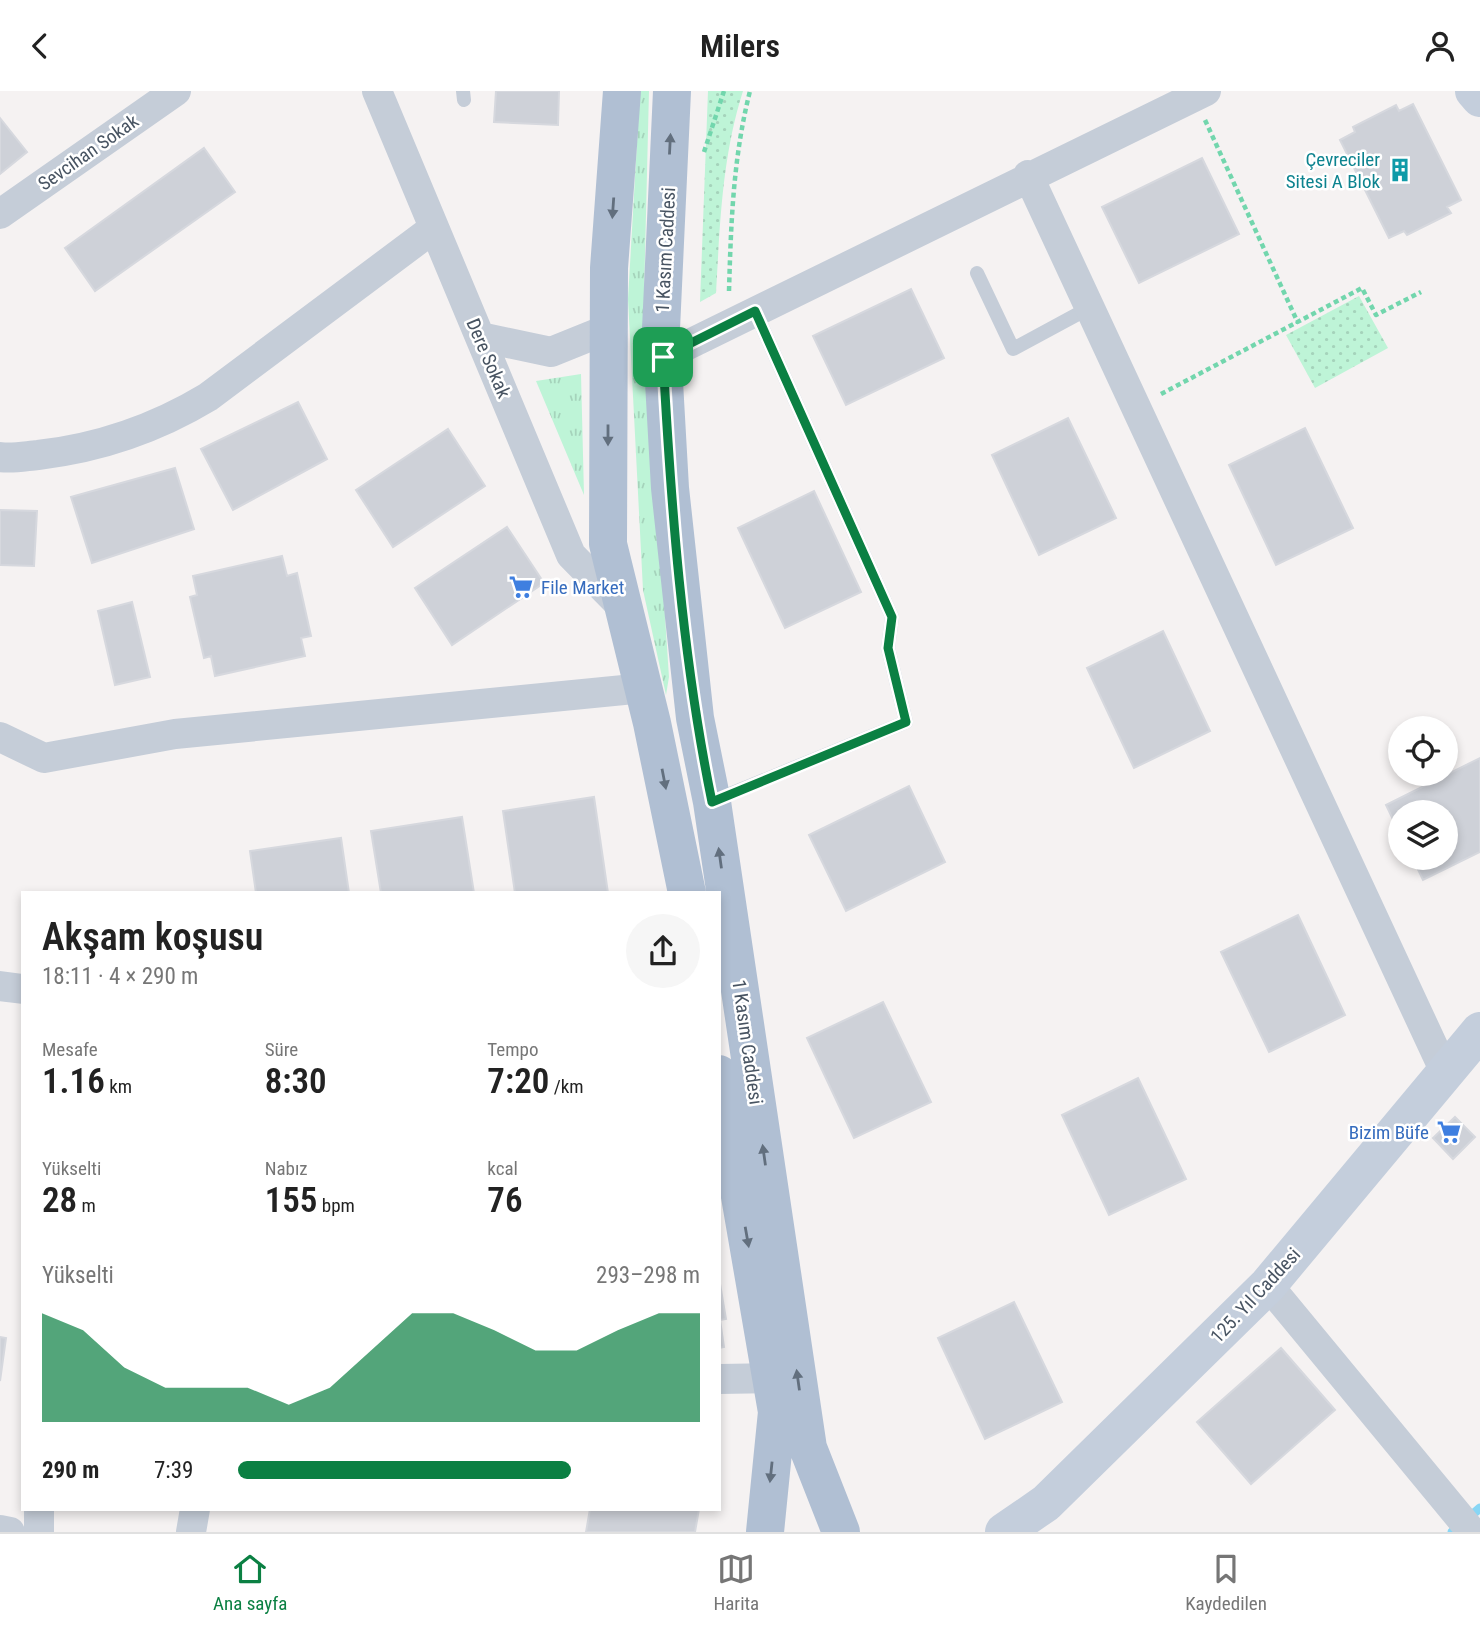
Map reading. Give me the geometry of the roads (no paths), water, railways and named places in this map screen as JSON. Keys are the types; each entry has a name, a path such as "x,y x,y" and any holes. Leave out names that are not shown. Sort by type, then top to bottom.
{"main road":[{"path":"622,91 609,268 608,544 648,705 687,891"},
{"name":"1 Kasım Caddesi","path":"672,91 661,329 670,488 695,718 712,802 808,1448 841,1532"},
{"name":"1 Kasım Caddesi","path":"721,1085 774,1395 765,1532"}],"street":[{"name":"Sevcihan Sokak","path":"0,214 176,91"},
{"name":"Dere Sokak","path":"377,91 571,555 624,609"},
{"path":"1474,91 1480,98"},
{"path":"663,357 744,296 1125,134 1200,94"},
{"path":"1028,176 1445,1072"},
{"path":"0,457 67,451 138,433 173,418 208,397 434,228"},
{"path":"480,337 551,352 608,329"},
{"path":"0,737 44,758 175,734 648,705 695,718"},
{"path":"0,986 21,989"},
{"name":"125. Yıl Caddesi","path":"1004,1532 1046,1503 1269,1285 1480,1031"},
{"path":"1269,1285 1472,1532"},
{"path":"721,1380 774,1395"},
{"path":"39,1511 39,1532"},
{"path":"191,1532 195,1511"},
{"path":"0,1530 10,1532"}],"lane":[{"path":"977,273 1013,349 1089,308"},
{"path":"712,802 906,722 888,648 892,617 744,296"}],"waterway":[{"path":"1452,1532 1480,1508"}],"place":[{"name":"Çevreciler Sitesi A Blok","path":"1400,170"},
{"name":"File Market","path":"521,587"},
{"name":"Bizim Büfe","path":"1449,1132"}]}
